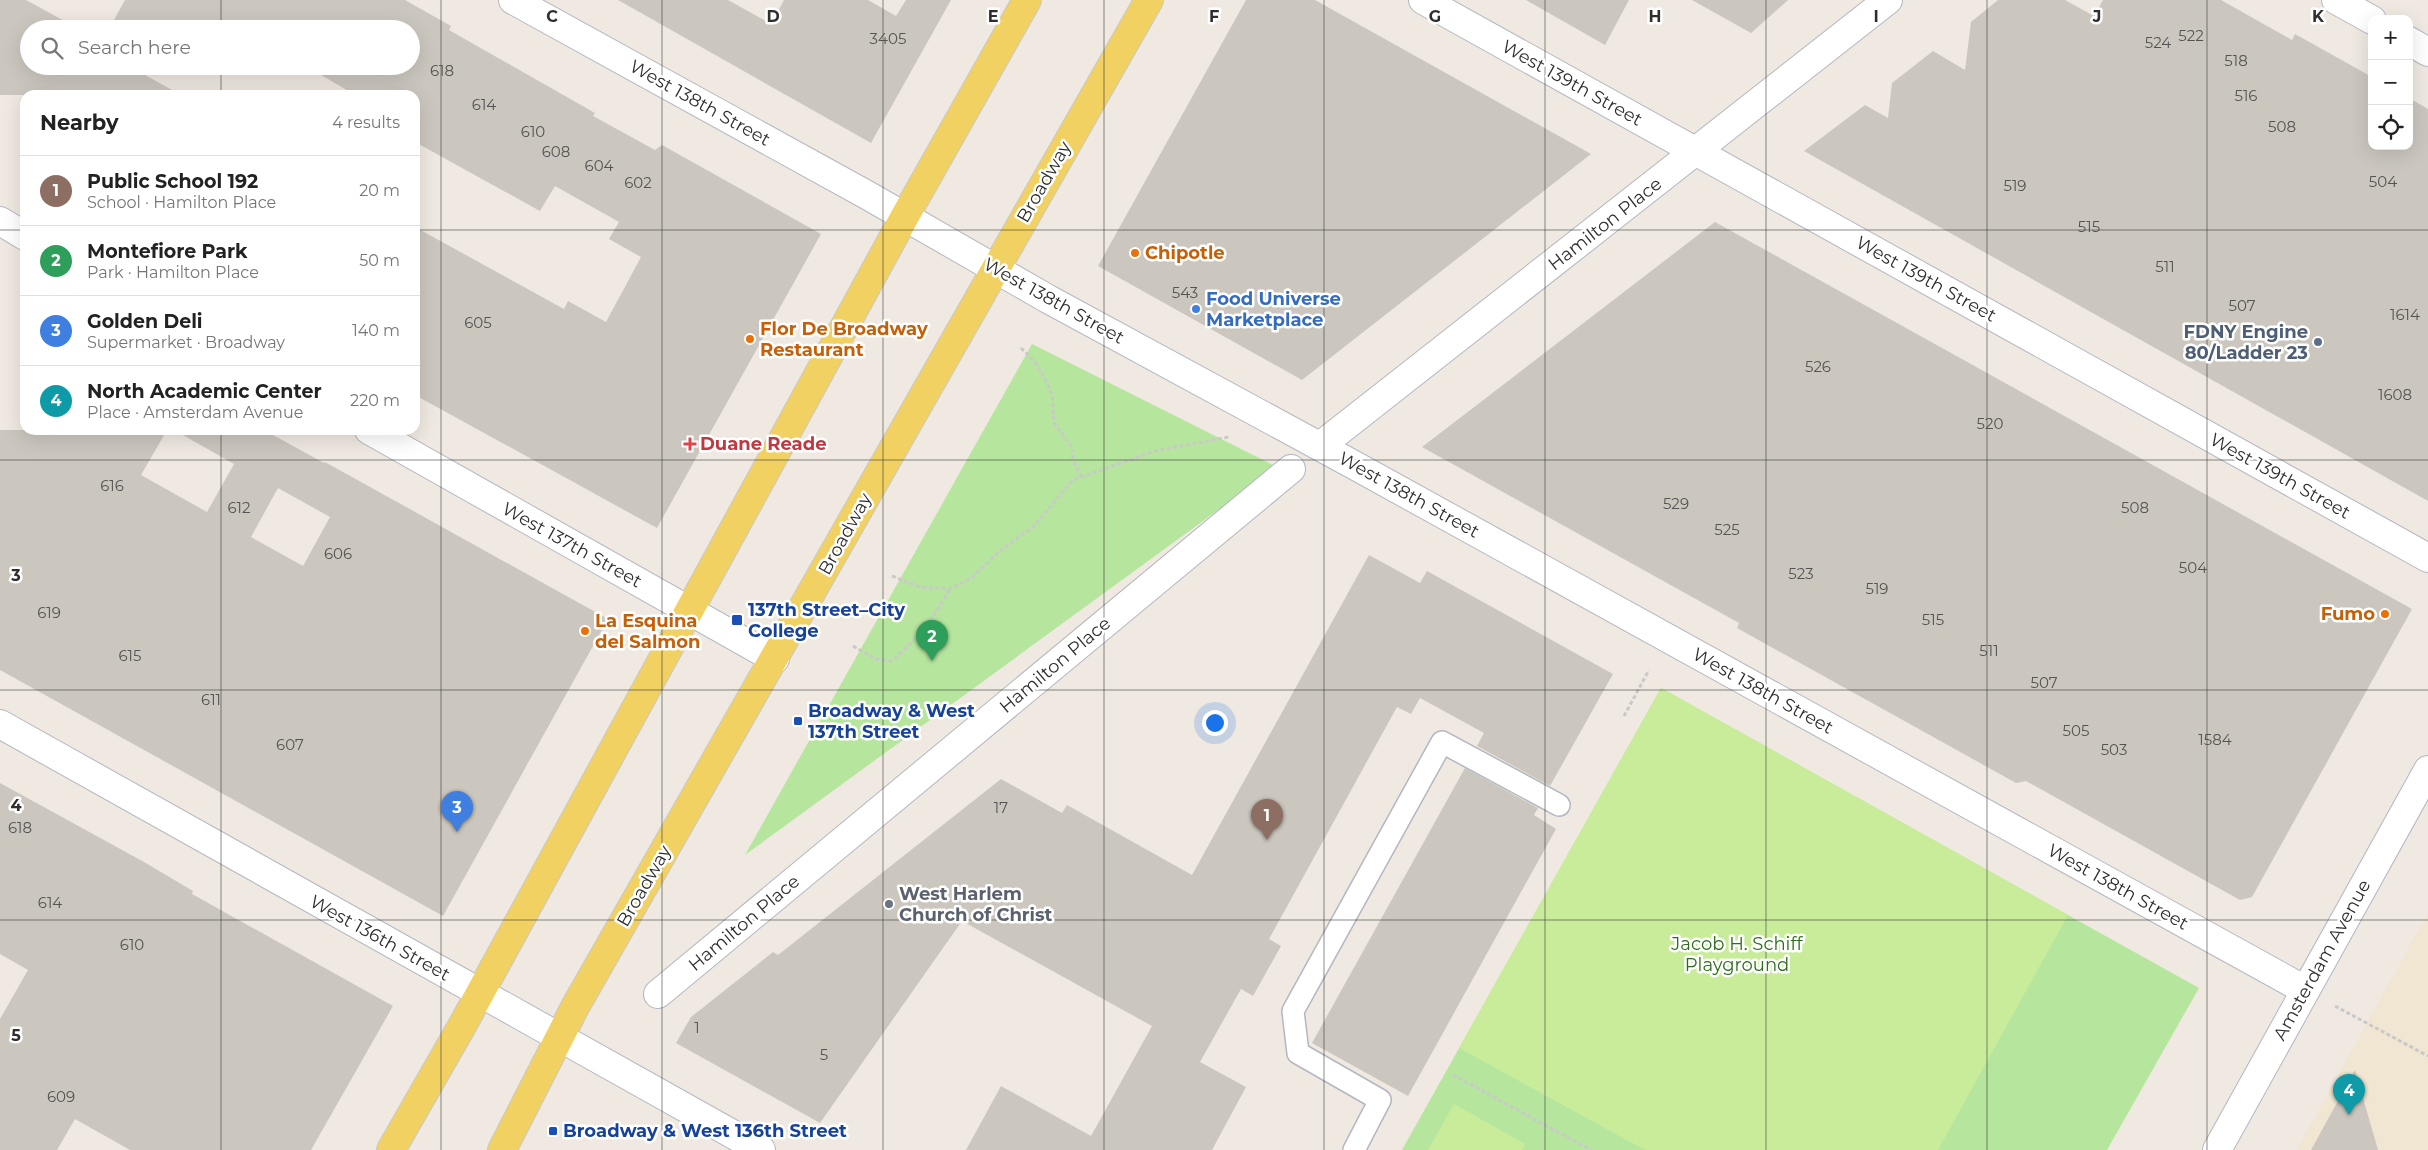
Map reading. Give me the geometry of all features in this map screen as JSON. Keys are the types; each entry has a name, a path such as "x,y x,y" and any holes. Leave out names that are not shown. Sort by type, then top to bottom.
{"main road":[{"path":"391,1150 480,994 905,216 1027,0"},
{"name":"Broadway","path":"502,1150 560,1037 994,268 1149,0"}],"street":[{"name":"West 138th Street","path":"513,0 905,216 994,268 2306,990"},
{"name":"West 139th Street","path":"1424,0 2428,558"},
{"name":"Hamilton Place","path":"1320,446 1888,0"},
{"path":"2336,0 2368,18"},
{"path":"2413,43 2428,52"},
{"path":"0,221 20,233"},
{"name":"West 137th Street","path":"378,435 775,659"},
{"name":"Hamilton Place","path":"658,994 1291,469"},
{"name":"West 136th Street","path":"0,724 761,1150"},
{"name":"Amsterdam Avenue","path":"2217,1150 2428,770"}],"lane":[{"path":"1354,1150 1380,1100 1298,1053 1292,1011 1442,742 1559,805"}],"path":[{"path":"1021,348 1035,362 1052,395 1054,423 1072,447 1073,459 1081,477"},
{"path":"892,576 920,587 950,589 971,578 1000,551 1034,526 1073,480 1155,451 1230,437"},
{"path":"853,646 876,659 891,661 917,638 934,618 950,589"},
{"path":"1624,716 1649,670"},
{"path":"2306,990 2428,1056"},
{"path":"1453,1075 1591,1150"}],"shaded area":[{"path":"2428,913 2428,1150 2297,1150 2367,1023"}],"green space":[{"path":"1032,344 1277,467 745,855"},
{"name":"Jacob H. Schiff Playground","path":"1661,688 2199,988 2107,1150 1402,1150"},
{"name":"Jacob H. Schiff Playground","path":"1661,688 2068,915 1938,1150 1645,1150 1459,1048"},
{"path":"1454,1104 1525,1144 1522,1150 1428,1150"}],"building":[{"path":"0,0 26,0 63,20 20,20 20,75 145,75 172,90 20,90 20,95 0,95"},
{"path":"125,0 405,0 451,26 449,30 595,113 593,116 655,150 662,145 821,234 657,528 420,398 420,230 564,309 568,301 606,322 641,257 609,239 619,222 555,186 540,211 420,145 420,90 347,90 321,75 420,75 420,20 114,20"},
{"path":"618,0 728,0 771,24 784,0 868,0 896,16 906,0 951,0 871,143"},
{"path":"1246,0 1315,0 1591,154 1302,380 1098,266"},
{"path":"1526,0 1629,0 1605,45"},
{"path":"1692,0 1788,0 1751,33"},
{"path":"1998,0 2065,0 2094,16 2103,0 2221,0 2292,40 2295,34 2368,75 2368,150 2413,150 2413,100 2428,109 2428,501 1804,151 1865,105 1888,118 1892,83 1933,51 1965,70 1971,22"},
{"path":"1715,222 2412,609 2252,897 2240,900 2026,781 2016,783 1737,628 1739,623 1422,447"},
{"path":"0,430 20,430 20,435 164,435 141,475 207,512 234,464 183,435 273,435 608,619 443,916 0,670","holes":["278,488 330,517 303,566 251,537"]},
{"path":"1369,555 1420,583 1427,571 1613,674 1550,786 1477,746 1484,733 1420,698 1411,714 1397,707 1269,939 1281,946 1253,996 1241,989 1200,1062 1246,1087 1212,1150 966,1150 1001,1086 1091,1136 1152,1026 962,921 820,1123 676,1043 691,1017 773,952 778,955 1001,779 1062,813 1067,805 1192,875"},
{"path":"1465,768 1538,808 1534,815 1556,829 1408,1096 1312,1043"},
{"path":"0,783 144,862 193,891 192,894 393,1006 311,1150 130,1150 75,1119 57,1150 0,1150 0,1019 28,970 0,954"},
{"path":"2355,1070 2378,1150 2311,1150"}],"place":[{"name":"Chipotle","path":"1135,253"},
{"name":"Food Universe Marketplace","path":"1196,309"},
{"name":"Flor De Broadway Restaurant","path":"750,339"},
{"name":"FDNY Engine 80/Ladder 23","path":"2318,342"},
{"name":"Duane Reade","path":"690,444"},
{"name":"Fumo","path":"2385,614"},
{"name":"137th Street–City College","path":"737,620"},
{"name":"La Esquina del Salmon","path":"585,631"},
{"name":"Montefiore Park","path":"932,661"},
{"name":"Broadway & West 137th Street","path":"798,721"},
{"name":"Golden Deli","path":"457,832"},
{"name":"Public School 192","path":"1267,840"},
{"name":"West Harlem Church of Christ","path":"889,904"},
{"name":"North Academic Center","path":"2349,1115"},
{"name":"Broadway & West 136th Street","path":"553,1131"}]}
